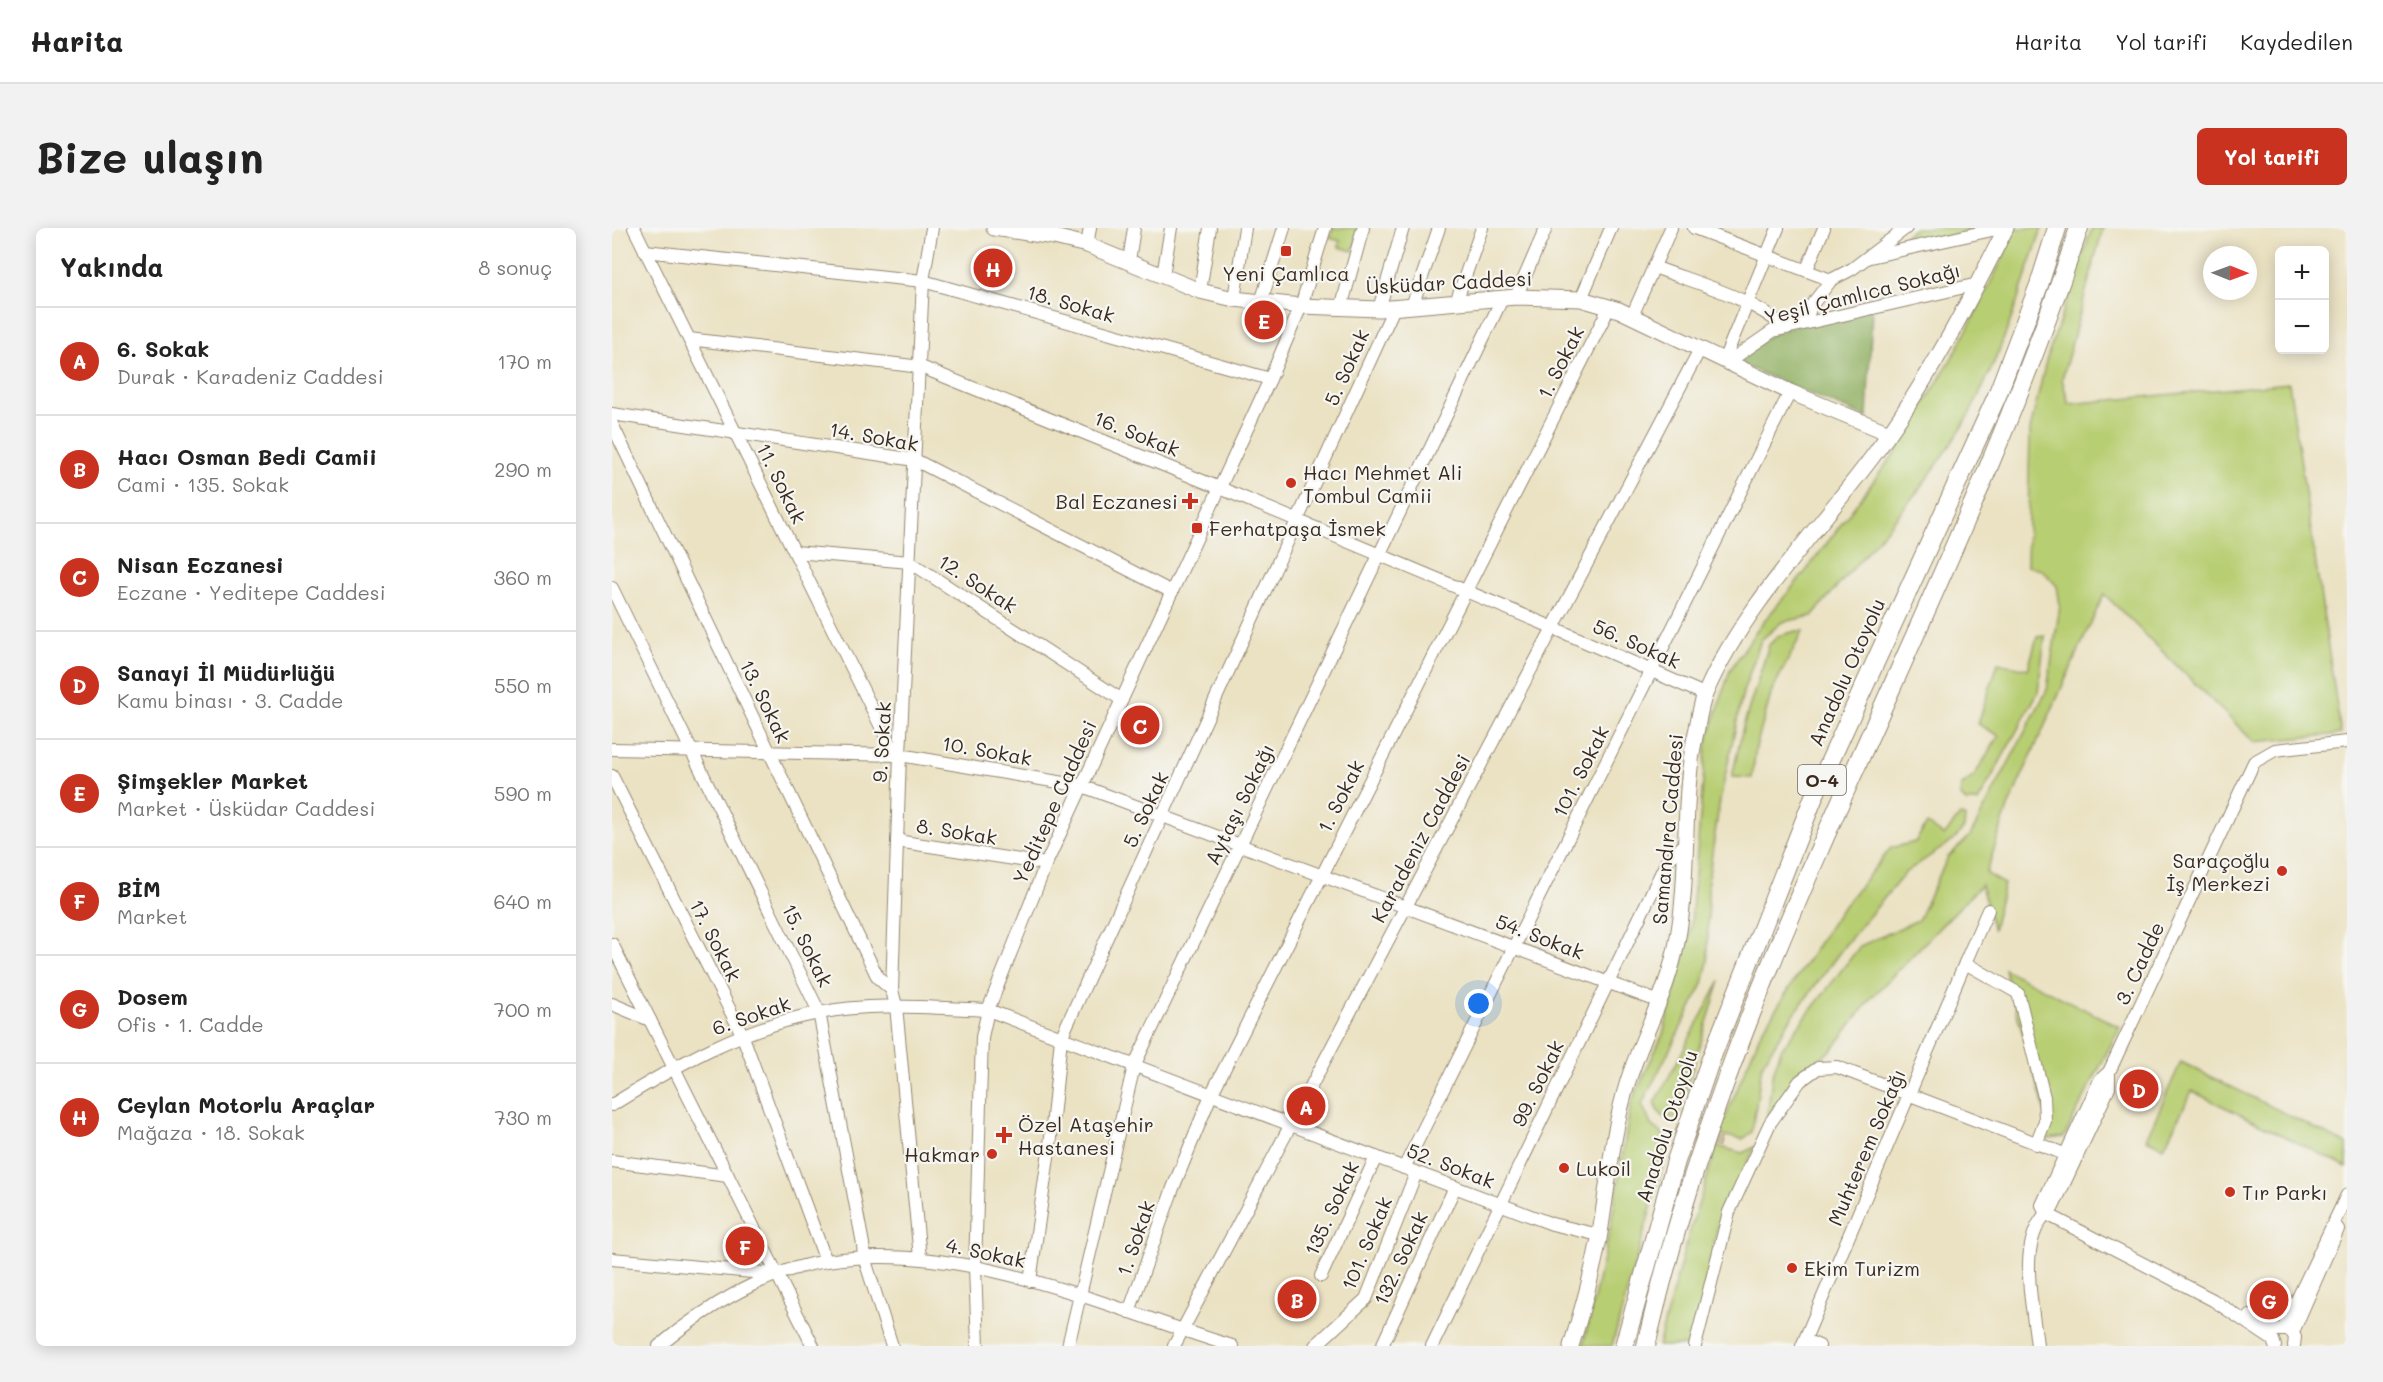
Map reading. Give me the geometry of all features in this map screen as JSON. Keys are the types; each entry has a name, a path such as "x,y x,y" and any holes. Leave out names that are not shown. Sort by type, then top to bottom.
{"highway":[{"name":"Anadolu Otoyolu","path":"1624,1346 1673,1171 1710,1061 1815,794 1996,398 2039,285 2057,228"},
{"name":"Anadolu Otoyolu","path":"1646,1346 1671,1246 1730,1068 1828,831 1957,543 2059,289 2079,228"}],"main road":[{"name":"Samandıra Caddesi","path":"1571,1346 1599,1235 1617,1126 1628,1080 1660,1002 1677,944 1686,884 1692,747 1704,694 1733,638 1889,433 1938,358 2006,228"},
{"name":"Üsküdar Caddesi","path":"1002,229 1055,232 1200,291 1234,299 1301,306 1387,309 1509,298 1581,299 1632,316 1790,392 1889,433"}],"street":[{"name":"11. Sokak","path":"634,228 898,755"},
{"name":"9. Sokak","path":"920,1258 896,1006 892,990 898,755 921,367 923,281 932,228"},
{"path":"1087,245 1090,228"},
{"path":"1129,261 1134,228"},
{"path":"1163,275 1171,228"},
{"path":"1200,291 1210,228"},
{"path":"1234,299 1245,228"},
{"path":"1261,302 1284,228"},
{"name":"Yeditepe Caddesi","path":"978,1346 975,1268 982,1037 988,1010 1046,864 1270,379 1301,306 1325,228"},
{"path":"1341,308 1363,228"},
{"name":"5. Sokak","path":"1030,1281 1051,1137 1061,1038 1298,521 1387,309 1403,228"},
{"path":"1412,306 1439,228"},
{"path":"1456,303 1470,257 1482,228"},
{"name":"Aytaşı Sokağı","path":"1068,1346 1134,1066 1379,556 1546,228"},
{"path":"1581,299 1611,228"},
{"path":"1632,316 1671,228"},
{"path":"1694,228 1831,280"},
{"path":"1726,361 1778,228"},
{"path":"1807,269 1824,228"},
{"path":"1805,323 1811,306 1831,280 1866,258 1906,228"},
{"path":"1866,258 2001,228"},
{"name":"18. Sokak","path":"645,251 923,281 1270,379"},
{"path":"1654,267 1748,303 1769,313 1786,328"},
{"name":"Yeşil Çamlıca Sokağı","path":"1726,361 1760,339 1786,328 1978,284"},
{"name":"1. Sokak","path":"1129,1312 1173,1188 1211,1095 1609,308"},
{"name":"16. Sokak","path":"689,339 921,367 1554,627"},
{"name":"Karadeniz Caddesi","path":"1174,1346 1700,349"},
{"name":"101. Sokak","path":"1404,1168 1790,392"},
{"name":"14. Sokak","path":"612,414 915,460 1172,592"},
{"name":"13. Sokak","path":"612,424 878,978 892,990"},
{"name":"12. Sokak","path":"795,552 910,562 1122,700"},
{"name":"15. Sokak","path":"612,588 819,1012 864,1244 864,1257 892,1346"},
{"name":"56. Sokak","path":"1554,627 1704,694"},
{"name":"3. Cadde","path":"2045,1213 2042,1205 2109,1088 2109,1072 2254,762 2275,750 2347,742"},
{"name":"10. Sokak","path":"612,749 898,755 1082,786 1407,906"},
{"name":"17. Sokak","path":"612,776 742,1034 826,1261"},
{"name":"8. Sokak","path":"897,842 1046,864"},
{"name":"99. Sokak","path":"1432,1346 1667,861 1686,843"},
{"name":"54. Sokak","path":"1407,906 1660,1002"},
{"name":"Muhterem Sokağı","path":"1804,1343 1988,910"},
{"path":"612,944 813,1346"},
{"path":"1965,963 2018,993 2044,1097 2045,1121 2036,1144"},
{"path":"612,1004 650,1020"},
{"name":"6. Sokak","path":"612,1105 673,1066 742,1034 819,1012 896,1006 988,1010 1291,1125"},
{"path":"1695,1346 1729,1212 1770,1123 1800,1081 1818,1068 1837,1067 2070,1156"},
{"path":"612,1092 628,1095"},
{"name":"52. Sokak","path":"1291,1125 1552,1224 1599,1235"},
{"path":"2036,1144 2076,1143"},
{"name":"135. Sokak","path":"1321,1276 1376,1157"},
{"path":"612,1161 728,1176"},
{"name":"101. Sokak","path":"1315,1346 1366,1299 1416,1173"},
{"name":"132. Sokak","path":"1382,1346 1455,1187"},
{"path":"2037,1346 2029,1257 2031,1235 2045,1213 2287,1339 2347,1195"},
{"path":"2319,1258 2347,1211"},
{"name":"4. Sokak","path":"777,1274 826,1261 864,1257 920,1258 975,1268 1079,1294 1232,1346"},
{"path":"612,1259 777,1274"},
{"path":"659,1346 680,1329 726,1300 777,1274"},
{"path":"1804,1343 1819,1346"}],"green space":[{"path":"1333,228 1359,228 1353,251 1339,247 1340,241 1330,238"},
{"path":"1915,228 1982,228 1884,251"},
{"path":"2015,228 2042,228 1995,360 1959,432 1900,514 1812,616 1782,622 1761,640 1743,692 1720,800 1708,881 1708,961 1703,984 1642,1104 1651,1125 1670,1140 1612,1346 1583,1346 1611,1224 1631,1103 1663,1034 1690,935 1706,746 1730,670 1759,627 1806,571 1897,450 1959,346 2004,256"},
{"path":"2092,228 2103,228 2062,379 2069,404 2289,383 2341,734 2254,742 2104,594 2008,807 1986,873 2004,884 1993,930 1981,885 1871,998 1832,1050 1796,1074 1767,1119 1772,1077 1781,1049 1860,946 1918,920 1948,857 1970,836 2047,690 2060,605 2057,586 2042,570 2027,566 2030,430 2046,361"},
{"path":"1872,307 1867,418 1738,363 1747,351 1761,340 1779,332 1798,325"},
{"path":"1803,631 1772,691 1756,747 1752,778 1732,777 1743,727 1769,645 1778,636"},
{"path":"2045,636 2038,692 1978,802 1966,802 1960,796 1961,786 1974,776 1999,736 1978,724 1998,663 2028,669 2037,637"},
{"path":"1960,815 1965,816 1964,828 1954,840 1906,872 1845,945 1789,1021 1762,1065 1752,1132 1743,1139 1718,1135 1761,1032 1839,912 1891,848 1915,842 1927,824 1944,836"},
{"path":"2004,969 2120,1027 2064,1137 2041,1140 2048,1121"},
{"path":"1720,981 1677,1118 1664,1117 1657,1110 1655,1103"},
{"path":"2181,1062 2347,1144 2347,1167 2192,1091 2164,1147 2146,1139"},
{"path":"1717,1146 1742,1153 1755,1147 1717,1227 1693,1346 1658,1346 1686,1244"}],"tunnel":[{"path":"1675,1129 1721,1142"}],"place":[{"name":"Yeni Çamlıca","path":"1286,251"},
{"name":"Ceylan Motorlu Araçlar","path":"993,268"},
{"name":"Şimşekler Market","path":"1264,320"},
{"name":"Hacı Mehmet Ali Tombul Camii","path":"1291,483"},
{"name":"Bal Eczanesi","path":"1190,501"},
{"name":"Ferhatpaşa İsmek","path":"1197,528"},
{"name":"Nisan Eczanesi","path":"1140,725"},
{"name":"Saraçoğlu İş Merkezi","path":"2282,871"},
{"name":"Sanayi İl Müdürlüğü","path":"2139,1089"},
{"name":"6. Sokak","path":"1306,1106"},
{"name":"Özel Ataşehir Hastanesi","path":"1004,1135"},
{"name":"Hakmar","path":"992,1154"},
{"name":"Lukoil","path":"1564,1168"},
{"name":"Tır Parkı","path":"2230,1192"},
{"name":"BİM","path":"745,1246"},
{"name":"Ekim Turizm","path":"1792,1268"},
{"name":"Hacı Osman Bedi Camii","path":"1297,1299"},
{"name":"Dosem","path":"2269,1300"}]}
